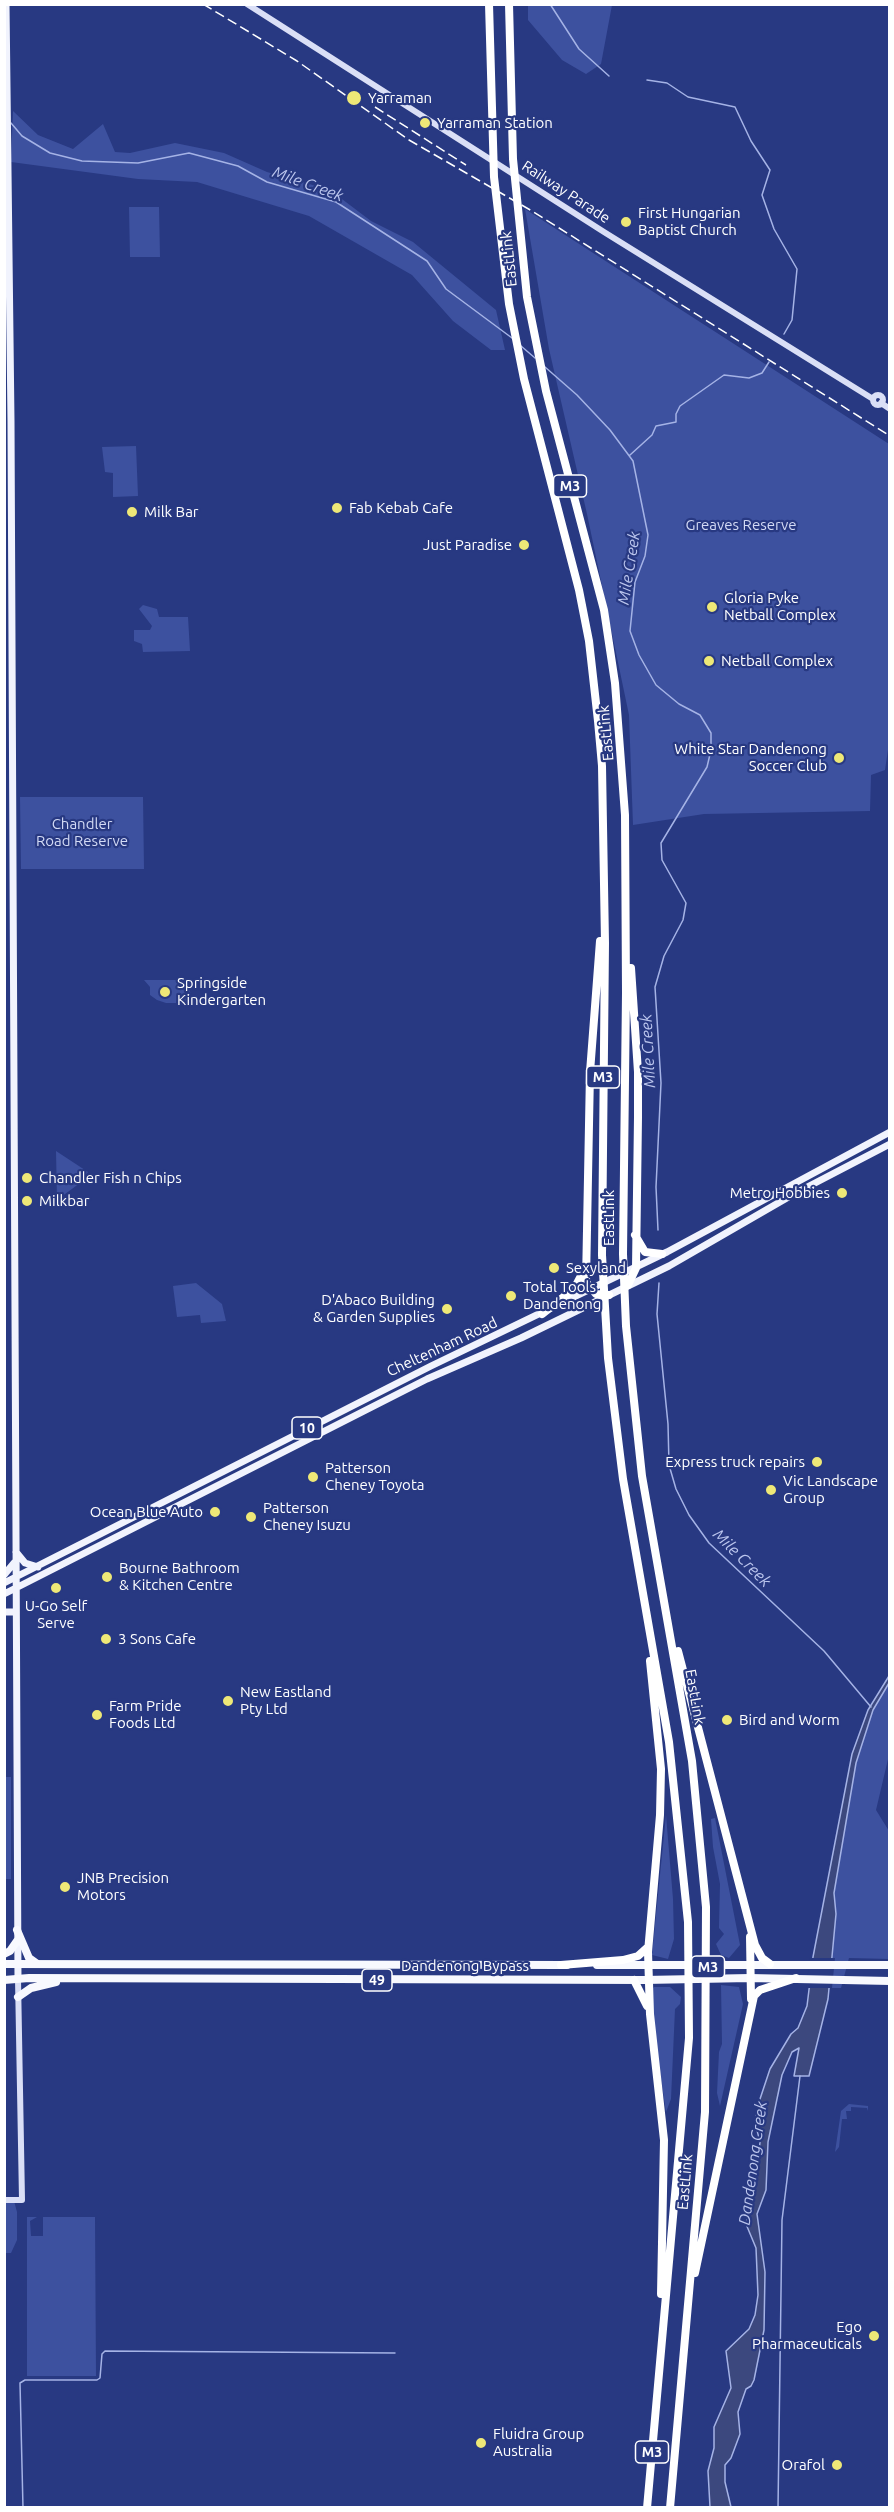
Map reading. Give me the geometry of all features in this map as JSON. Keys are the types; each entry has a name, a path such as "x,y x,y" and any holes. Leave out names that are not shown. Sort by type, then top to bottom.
{"highway":[{"name":"EastLink","path":"489,4 492,146 509,304 524,379 590,641 602,766 604,899 602,1255 605,1312 611,1387 623,1479 669,1742 688,1922 689,2038 647,2508"},
{"name":"EastLink","path":"509,4 513,159 531,323 546,391 589,552 611,650 622,746 626,938 624,1302 642,1476 692,1761 707,1926 705,2112 670,2508"},
{"path":"604,899 591,1054 586,1282 591,1290 601,1295 609,1295"},
{"path":"626,938 632,979 638,1072 636,1268 628,1285"},
{"path":"635,1235 645,1252 662,1254"},
{"path":"542,1314 579,1282 588,1246"},
{"path":"623,1479 650,1663 661,1769 648,1966 650,2014 664,2140 662,2334"},
{"path":"666,1610 758,1952 770,1964"},
{"path":"751,1926 751,2018"},
{"path":"17,1930 29,1958 36,1963"},
{"path":"4,1954 10,1951 17,1941"},
{"path":"561,1965 623,1960 638,1956 648,1947"},
{"name":"Dandenong Bypass","path":"4,1964 890,1965"},
{"path":"18,1997 36,1986 84,1978"},
{"path":"685,2327 712,2181 756,1993 796,1978"},
{"name":"Dandenong Bypass","path":"4,1980 796,1978 890,1981"},
{"path":"634,1980 640,1987 650,2014"},
{"path":"642,2508 656,2397"},
{"path":"674,2454 676,2508"}],"main road":[{"path":"4,2200 22,2200 17,1963 11,442 6,4"},
{"name":"Railway Parade","path":"247,4 604,232 873,399 875,404 881,403 890,409"},
{"name":"Cheltenham Road","path":"4,1584 411,1376 636,1268 890,1132"},
{"path":"879,1137 881,1148"},
{"name":"Cheltenham Road","path":"4,1594 417,1384 521,1338 669,1266 792,1195 890,1144"},
{"path":"411,1376 417,1384"},
{"path":"204,1481 209,1485 222,1484"},
{"path":"16,1551 23,1562 38,1567"},
{"path":"4,1575 16,1562"},
{"path":"4,1611 16,1612"}],"green space":[{"path":"528,5 612,5 601,64 586,74 562,60 528,20"},
{"path":"13,111 38,135 73,149 103,124 115,152 130,153 175,143 224,153 267,172 330,190 371,221 413,242 496,310 505,350 491,350 453,321 412,275 309,216 197,182 138,179 11,162"},
{"path":"129,207 159,207 160,257 130,257"},
{"name":"Greaves Reserve","path":"525,209 889,444 890,736 885,770 871,775 870,811 704,814 633,825 629,715 587,514 549,349"},
{"path":"136,446 138,496 113,497 113,473 105,472 102,447"},
{"path":"143,605 157,609 159,617 188,617 190,651 143,652 142,644 134,641 134,630 150,630 152,626 139,609"},
{"name":"Chandler Road Reserve","path":"20,797 143,797 144,869 21,869"},
{"path":"144,980 187,980 193,1003 166,1003 157,1000 150,995 150,987"},
{"path":"56,1151 88,1172 80,1183 57,1200"},
{"path":"196,1283 222,1304 226,1321 201,1323 200,1315 177,1317 173,1286"},
{"path":"889,1683 889,1755 876,1810 889,1831 889,1959 849,1958 841,1988 829,1988 836,1914 834,1894 856,1763 873,1710"},
{"path":"5,1777 11,1777 11,1879 5,1879"},
{"path":"666,1815 674,1939 668,1959 652,1955"},
{"path":"715,1818 740,1945 729,1958 721,1955 716,1944 724,1934 719,1928 720,1884 713,1847 711,1819"},
{"path":"721,1985 739,1987 743,2004 720,2106 717,2093 719,2052 722,2044"},
{"path":"670,1987 681,1997 680,2004 675,2009 671,2099 666,2112 654,2032 652,1989"},
{"path":"849,2104 868,2106 868,2111 867,2108 851,2107 851,2111 846,2111 847,2119 842,2119 839,2147 835,2152 841,2111"},
{"path":"5,2201 14,2201 17,2212 17,2240 11,2253 5,2253"},
{"path":"27,2217 37,2217 30,2221 31,2236 43,2236 43,2217 95,2217 96,2376 27,2376"}],"shaded area":[{"path":"889,1676 889,1683 873,1710 856,1763 834,1893 836,1914 828,1999 809,2076 794,2076 799,2048 792,2052 782,2075 768,2142 766,2190 757,2214 765,2272 764,2330 754,2380 746,2389 738,2412 740,2434 731,2458 725,2465 725,2482 731,2507 710,2507 708,2471 714,2448 714,2427 731,2388 726,2351 749,2329 755,2315 758,2295 756,2248 746,2224 756,2182 760,2142 755,2122 770,2069 791,2034 798,2028 807,2006 813,1957 852,1754 868,1710"}],"pier":[{"path":"810,1958 835,1958 832,1988 806,1988"}],"waterway":[{"path":"550,4 579,49 609,76"},
{"path":"647,80 667,83 688,97 735,107 751,141 770,170 762,195 774,229 797,269 792,320 784,334"},
{"name":"Mile Creek","path":"11,123 22,136 50,153 82,161 138,163 189,153 238,166 267,182 336,202 427,261 446,289 512,338"},
{"name":"Mile Creek","path":"521,346 535,358"},
{"path":"630,455 652,435 656,426 676,422 676,414 680,406 724,375 749,378 762,373 769,362"},
{"name":"Mile Creek","path":"545,367 577,395 610,430 633,461 648,535 645,556 635,582 630,631 639,655 656,685 679,704 700,715 711,733 711,750 707,767 661,843 662,860 686,903 683,920 664,956 655,987 661,1083 656,1187 658,1230"},
{"name":"Mile Creek","path":"659,1283 657,1314 668,1424 669,1465 676,1489 689,1515 709,1543 824,1651 871,1707"},
{"name":"Dandenong Creek","path":"778,2508 782,2220 800,2076"},
{"path":"23,2508 20,2383 25,2380 97,2380 100,2378 102,2354 105,2351 395,2353"}],"railway":[{"path":"203,4 297,61 409,140 532,211 890,436"},
{"path":"375,107 466,165"}],"place":[{"name":"Yarraman","path":"354,98"},
{"name":"Yarraman Station","path":"425,123"},
{"name":"First Hungarian Baptist Church","path":"626,222"},
{"name":"Fab Kebab Cafe","path":"337,508"},
{"name":"Milk Bar","path":"132,512"},
{"name":"Just Paradise","path":"524,545"},
{"name":"Gloria Pyke Netball Complex","path":"712,607"},
{"name":"Netball Complex","path":"709,661"},
{"name":"White Star Dandenong Soccer Club","path":"839,758"},
{"name":"Springside Kindergarten","path":"165,992"},
{"name":"Chandler Fish n Chips","path":"27,1178"},
{"name":"Metro Hobbies","path":"842,1193"},
{"name":"Milkbar","path":"27,1201"},
{"name":"Sexyland","path":"554,1268"},
{"name":"Total Tools Dandenong","path":"511,1296"},
{"name":"D'Abaco Building & Garden Supplies","path":"447,1309"},
{"name":"Express truck repairs","path":"817,1462"},
{"name":"Patterson Cheney Toyota","path":"313,1477"},
{"name":"Vic Landscape Group","path":"771,1490"},
{"name":"Ocean Blue Auto","path":"215,1512"},
{"name":"Patterson Cheney Isuzu","path":"251,1517"},
{"name":"Bourne Bathroom & Kitchen Centre","path":"107,1577"},
{"name":"U-Go Self Serve","path":"56,1588"},
{"name":"3 Sons Cafe","path":"106,1639"},
{"name":"New Eastland Pty Ltd","path":"228,1701"},
{"name":"Farm Pride Foods Ltd","path":"97,1715"},
{"name":"Bird and Worm","path":"727,1720"},
{"name":"JNB Precision Motors","path":"65,1887"},
{"name":"Ego Pharmaceuticals","path":"874,2336"},
{"name":"Fluidra Group Australia","path":"481,2443"},
{"name":"Orafol","path":"837,2465"}]}
